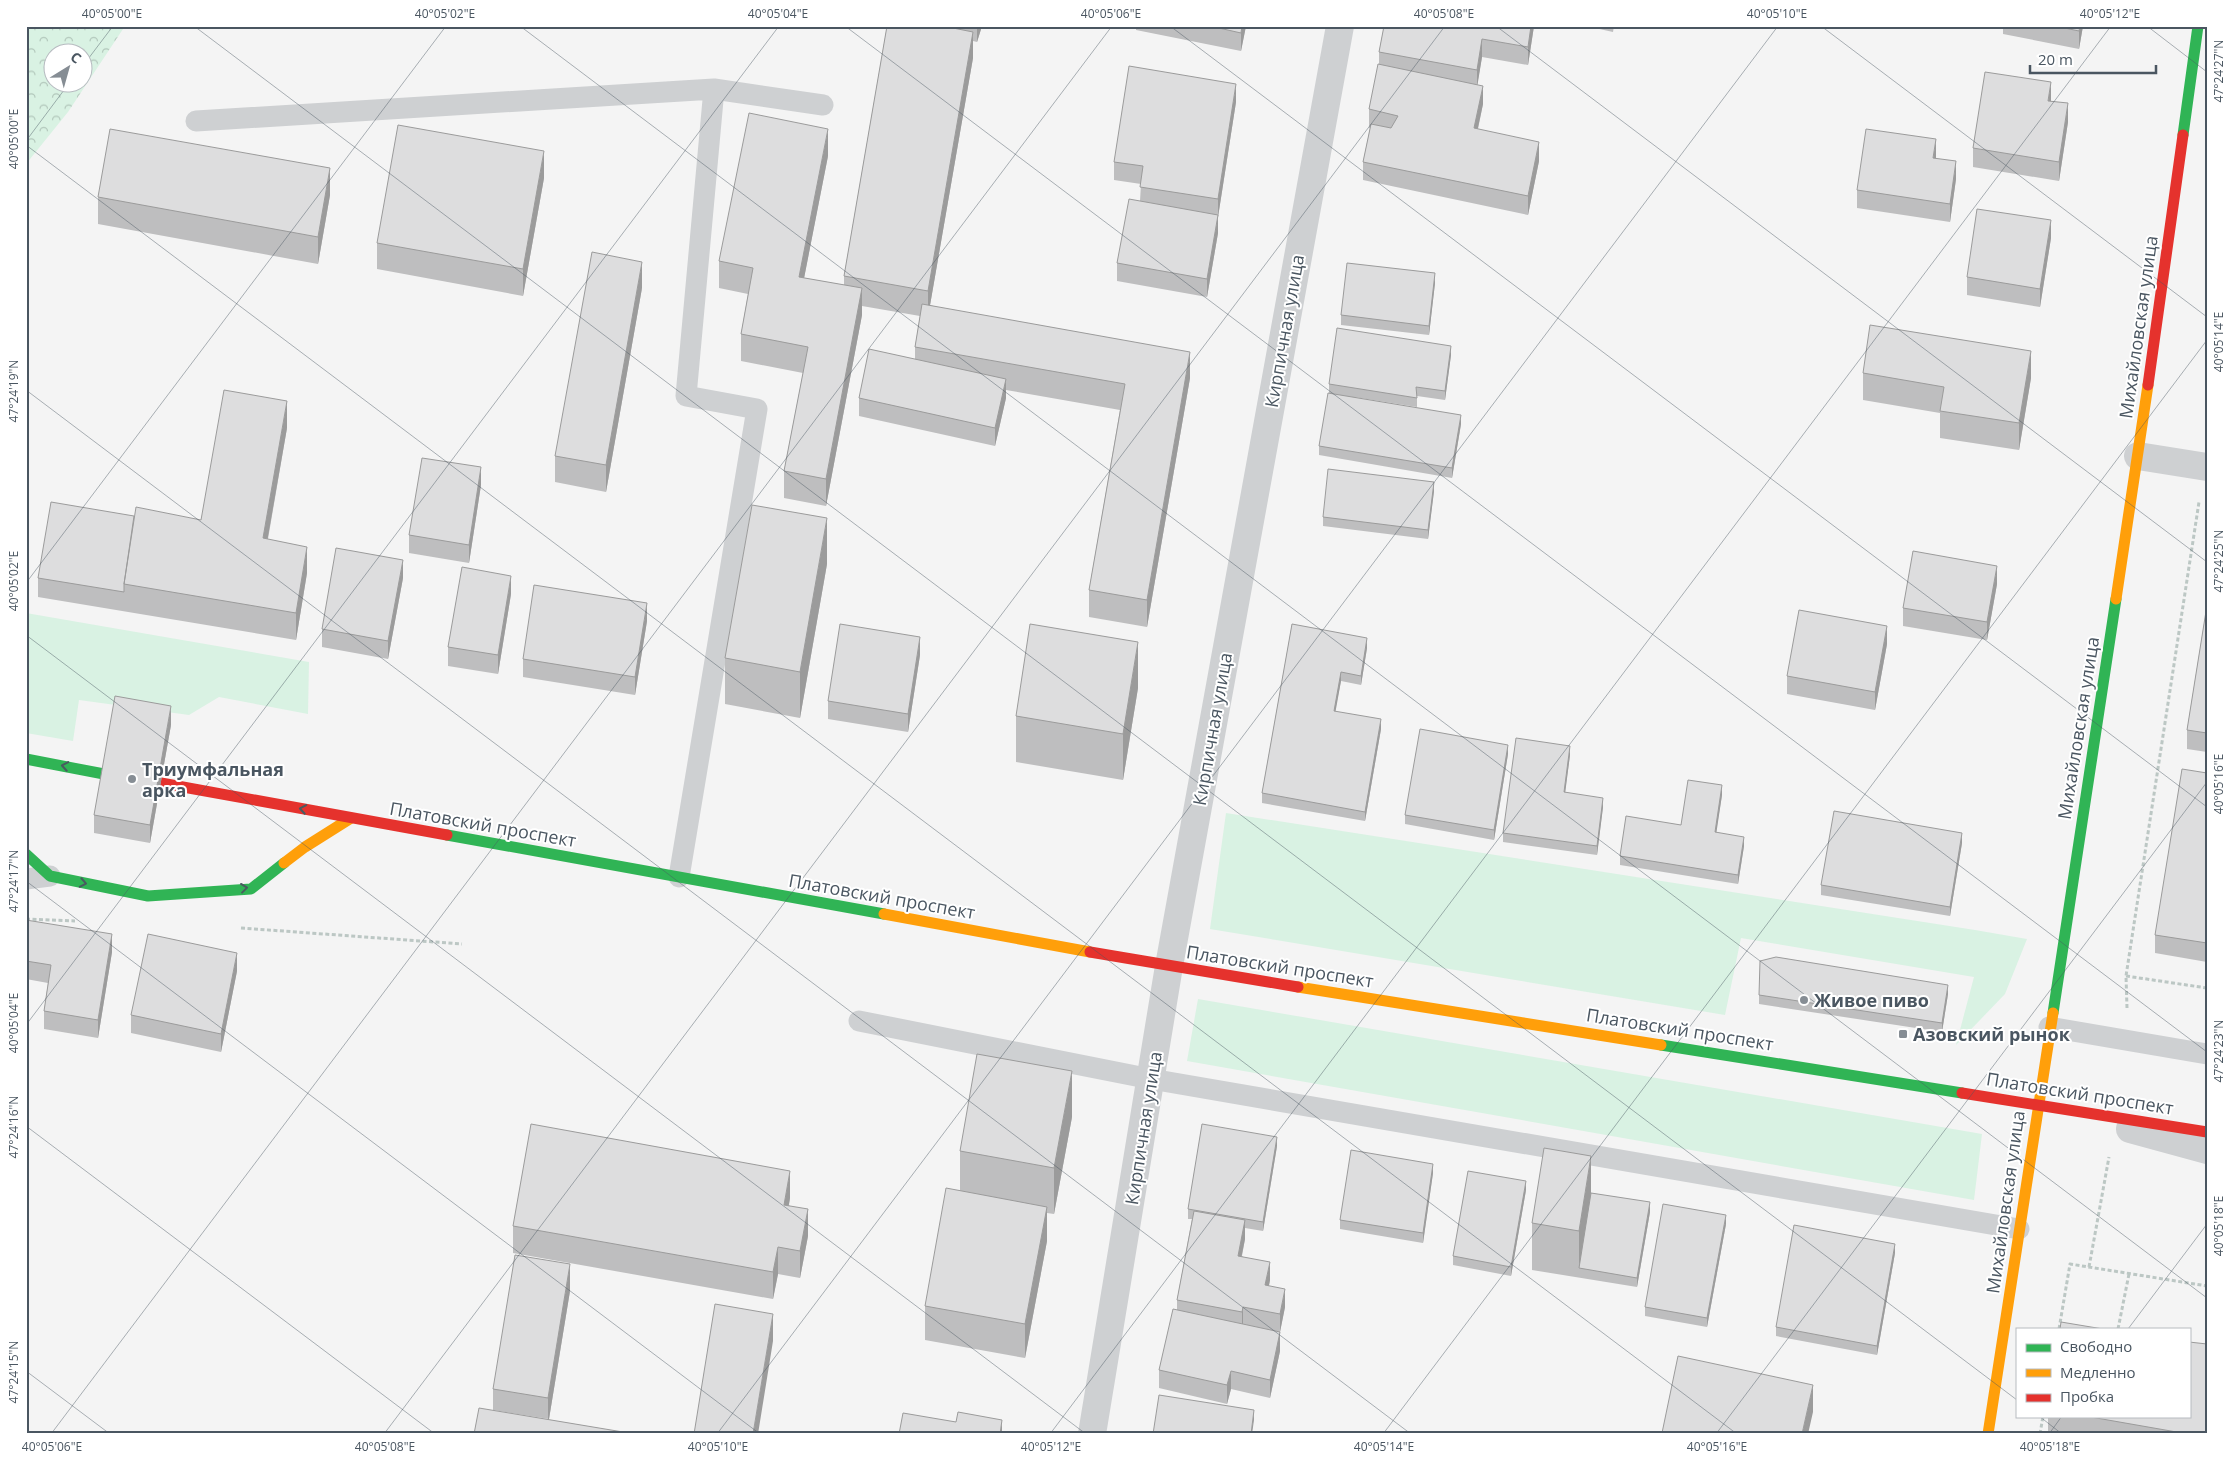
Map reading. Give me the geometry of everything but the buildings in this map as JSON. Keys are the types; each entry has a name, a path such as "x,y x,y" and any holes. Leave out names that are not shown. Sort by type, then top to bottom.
{"main road":[{"name":"Михайловская улица","path":"1988,1434 2037,1104 2138,456 2198,26"},
{"path":"26,759 104,774"},
{"name":"Платовский проспект","path":"161,783 1169,966 2207,1132"},
{"path":"26,854 50,876 148,896 251,888 305,847 351,818"}],"street":[{"name":"Кирпичная улица","path":"1092,1434 1152,1079 1169,966 1340,26"},
{"path":"2138,456 2206,467"},
{"path":"2037,1104 2207,1150"}],"lane":[{"path":"679,877 757,409 686,396 714,89"},
{"path":"196,121 714,89 822,104"},
{"path":"26,879 50,876"},
{"path":"859,1021 1152,1079 2019,1229"},
{"path":"2049,1027 2207,1054"}],"path":[{"path":"2127,1040 2126,976 2206,467"},
{"path":"26,919 76,921"},
{"path":"233,928 462,944"},
{"path":"2126,976 2207,988"},
{"path":"2089,1268 2115,1125"},
{"path":"2059,1328 2070,1264 2207,1286"},
{"path":"2118,1328 2129,1274"},
{"path":"2040,1434 2043,1418"}],"green space":[{"path":"26,26 125,26 92,76 92,42 42,42 42,92 81,92 68,112 26,164"},
{"path":"26,613 309,662 308,714 219,697 189,715 79,700 73,741 26,733"},
{"path":"1226,813 2027,939 2005,994 1956,1045 1974,977 1741,938 1725,1015 1210,929"},
{"path":"1198,999 1982,1134 1974,1200 1187,1061"}],"traffic: fast":[{"path":"2183,135 2198,26"},
{"path":"2053,1013 2116,599"},
{"path":"26,759 104,774"},
{"path":"447,835 884,914"},
{"path":"26,854 50,876 148,896 251,889 284,863"},
{"path":"1661,1045 1962,1093"}],"traffic: slow":[{"path":"2116,599 2148,385"},
{"path":"284,863 305,847 351,818"},
{"path":"884,914 1090,952"},
{"path":"1298,987 1661,1045"},
{"path":"1988,1434 2053,1013"}],"traffic: jam":[{"path":"2148,385 2183,135"},
{"path":"161,783 447,835"},
{"path":"1090,952 1298,987"},
{"path":"1962,1093 2207,1132"}],"place":[{"name":"Триумфальная арка","path":"132,779"},
{"name":"Живое пиво","path":"1804,1000"},
{"name":"Азовский рынок","path":"1903,1034"}]}
